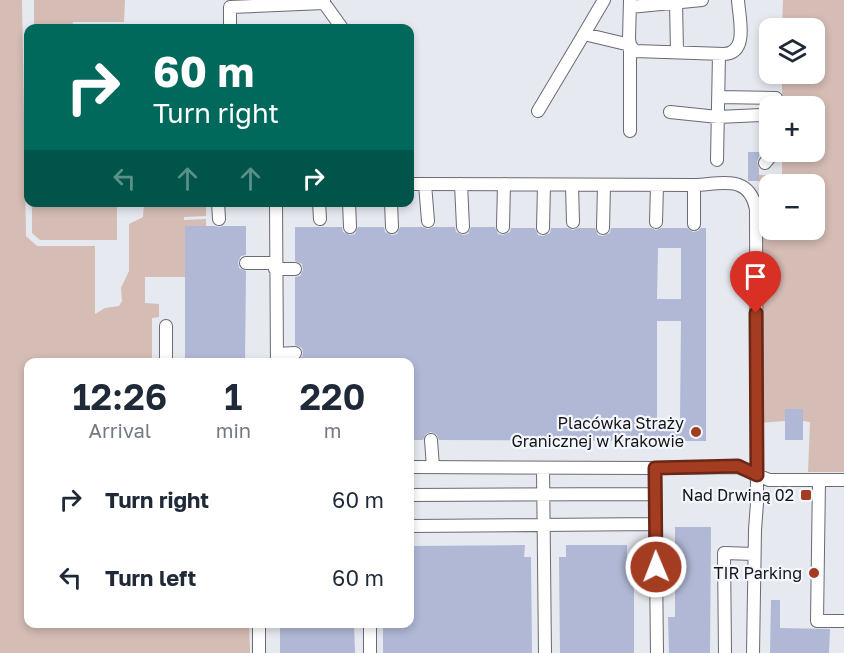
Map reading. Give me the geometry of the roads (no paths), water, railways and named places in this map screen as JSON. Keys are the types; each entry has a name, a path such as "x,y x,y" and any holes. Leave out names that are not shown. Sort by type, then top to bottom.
{"lane":[{"path":"538,111 604,0"},
{"path":"630,131 630,3 702,0"},
{"path":"584,34 630,45 634,51 730,54 741,42 738,0"},
{"path":"230,24 230,8 324,2 339,24"},
{"path":"676,2 677,52"},
{"path":"717,160 718,54"},
{"path":"718,97 759,98"},
{"path":"670,112 718,117 759,115"},
{"path":"414,184 694,185 736,183 751,192 756,209 757,503 753,653"},
{"path":"424,184 428,221"},
{"path":"461,184 463,227"},
{"path":"503,228 504,184"},
{"path":"543,228 544,184"},
{"path":"572,185 573,222"},
{"path":"603,228 604,185"},
{"path":"656,222 657,185"},
{"path":"694,185 694,224"},
{"path":"218,207 219,219"},
{"path":"276,207 277,358"},
{"path":"319,207 320,219"},
{"path":"349,207 350,227"},
{"path":"392,207 392,227"},
{"path":"246,263 295,269"},
{"path":"166,326 166,358"},
{"path":"280,358 295,353"},
{"path":"431,440 433,467"},
{"path":"414,467 738,466 770,480 844,480"},
{"path":"543,468 545,653"},
{"path":"655,468 657,653"},
{"path":"819,480 817,621 844,621"},
{"path":"414,495 655,494"},
{"path":"414,526 656,524"},
{"path":"724,653 724,553 754,554"},
{"path":"259,628 259,653"},
{"path":"370,628 370,653"}],"place":[{"name":"Placówka Straży Granicznej w Krakowie","path":"696,432"},
{"name":"Nad Drwiną 02","path":"806,495"},
{"name":"TIR Parking","path":"814,573"}]}
